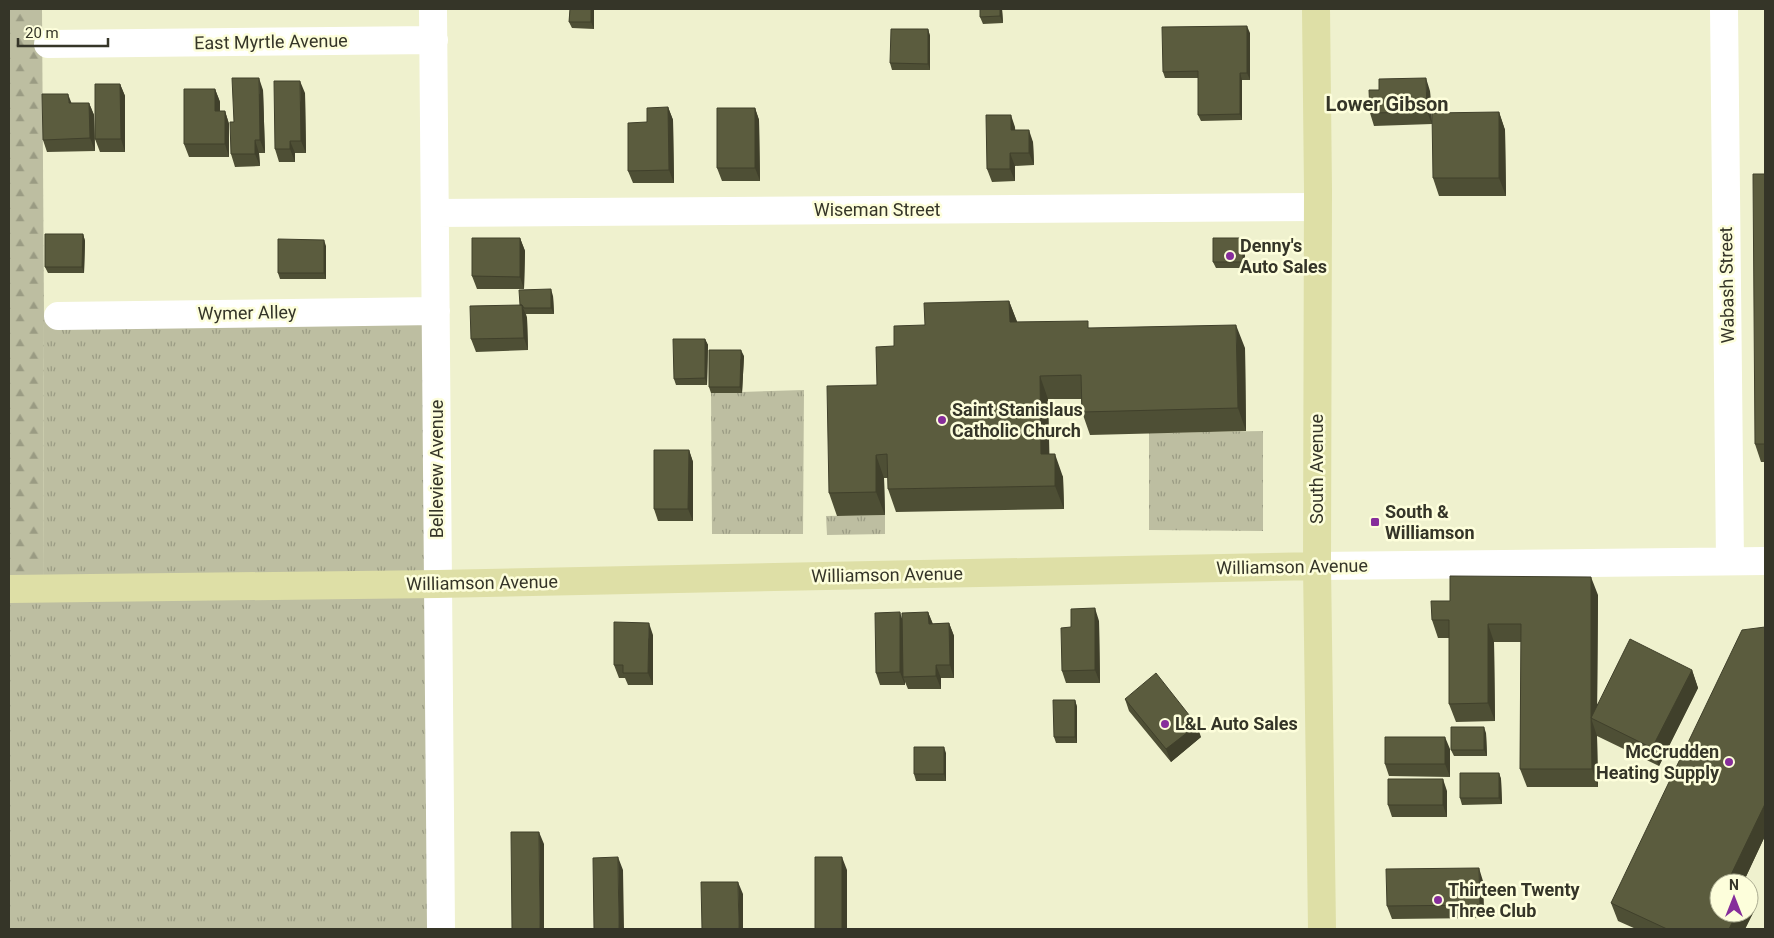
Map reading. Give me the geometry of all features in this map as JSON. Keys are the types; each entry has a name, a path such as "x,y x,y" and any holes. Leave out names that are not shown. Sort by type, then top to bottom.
{"main road":[{"name":"South Avenue","path":"1316,9 1318,207 1317,566 1322,929"},
{"name":"Williamson Avenue","path":"9,590 438,584 1317,566"}],"street":[{"name":"Belleview Avenue","path":"434,9 441,929"},
{"name":"Wabash Street","path":"1724,9 1730,561"},
{"name":"East Myrtle Avenue","path":"48,44 434,40"},
{"name":"Wiseman Street","path":"435,213 1318,207"},
{"name":"Wymer Alley","path":"58,316 436,311"},
{"name":"Williamson Avenue","path":"1317,566 1765,561"}],"green space":[{"path":"9,9 42,9 43,589 9,589"},
{"path":"436,311 441,929 9,929 9,589 43,589 44,316"},
{"path":"804,390 803,534 712,534 711,393"},
{"path":"1263,431 1263,531 1149,530 1149,433"},
{"path":"885,515 885,534 827,535 826,516"}],"building":[{"path":"570,9 591,9 591,22 569,22"},
{"path":"980,9 1000,9 1000,16 980,17"},
{"path":"1247,26 1247,73 1240,73 1240,114 1198,115 1198,71 1163,72 1162,27"},
{"path":"891,29 928,29 928,64 890,63"},
{"path":"232,78 259,78 260,140 255,140 255,154 231,154 230,122 234,122"},
{"path":"1426,78 1427,112 1370,113 1369,90 1379,90 1379,79"},
{"path":"274,81 300,81 301,141 290,141 290,149 275,149"},
{"path":"95,84 120,84 121,139 95,139"},
{"path":"184,89 215,89 215,111 225,111 225,144 184,144"},
{"path":"42,94 68,94 69,103 89,103 90,138 43,140"},
{"path":"668,107 669,170 628,171 628,123 647,122 647,108"},
{"path":"717,108 755,108 755,168 717,168"},
{"path":"1499,112 1499,178 1433,178 1432,113"},
{"path":"986,115 1011,115 1011,130 1029,130 1029,153 1010,153 1010,169 987,169"},
{"path":"1753,174 1765,174 1765,444 1755,444"},
{"path":"45,234 83,234 82,267 45,267"},
{"path":"472,238 520,238 520,277 472,276"},
{"name":"Denny's Auto Sales","path":"1213,238 1243,238 1243,262 1213,262"},
{"path":"278,239 324,240 324,273 278,273"},
{"path":"551,289 551,308 524,308 520,305 519,290"},
{"name":"Saint Stanislaus Catholic Church","path":"1009,301 1010,322 1088,321 1088,328 1236,325 1238,408 1082,412 1081,375 1040,376 1041,454 1055,454 1055,486 888,489 887,454 876,455 876,492 829,493 827,386 877,385 876,347 894,346 894,326 925,325 924,303"},
{"path":"522,305 524,338 471,339 470,306"},
{"path":"673,339 705,339 705,378 674,379"},
{"path":"709,350 741,350 740,387 709,387"},
{"path":"654,450 689,450 688,509 654,509"},
{"path":"1450,576 1591,577 1592,769 1520,769 1521,624 1488,624 1488,703 1449,704 1449,620 1432,620 1431,601 1450,601"},
{"path":"1095,608 1095,670 1062,671 1061,628 1071,627 1071,609"},
{"path":"900,612 900,672 876,673 875,613"},
{"path":"928,612 929,624 949,623 950,665 936,665 936,676 903,677 902,613"},
{"path":"614,622 649,623 648,673 623,673 623,665 614,665"},
{"name":"McCrudden Heating Supply","path":"1765,627 1765,804 1732,873 1709,873 1709,923 1732,923 1729,929 1667,929 1611,903 1742,630"},
{"path":"1630,639 1692,670 1652,748 1591,718"},
{"name":"L&L Auto Sales","path":"1156,673 1197,725 1166,749 1125,699"},
{"path":"1053,700 1075,700 1075,737 1054,737"},
{"path":"1451,727 1484,727 1484,750 1451,750"},
{"path":"1385,737 1445,737 1445,764 1385,764"},
{"path":"914,747 944,747 944,774 914,774"},
{"path":"1460,773 1499,773 1499,798 1460,798"},
{"path":"1388,779 1443,779 1443,805 1388,805"},
{"path":"511,832 539,832 540,929 512,929"},
{"path":"618,857 619,929 594,929 593,858"},
{"path":"815,857 842,857 842,929 815,929"},
{"name":"Thirteen Twenty Three Club","path":"1479,868 1480,905 1387,906 1386,869"},
{"path":"701,882 738,882 739,929 702,929"}],"place":[{"name":"Denny's Auto Sales","path":"1230,256"},
{"name":"Saint Stanislaus Catholic Church","path":"942,420"},
{"name":"South & Williamson","path":"1375,522"},
{"name":"L&L Auto Sales","path":"1165,724"},
{"name":"McCrudden Heating Supply","path":"1729,762"},
{"name":"Thirteen Twenty Three Club","path":"1438,900"}],"district":[{"name":"Lower Gibson","path":"1387,104"}]}
